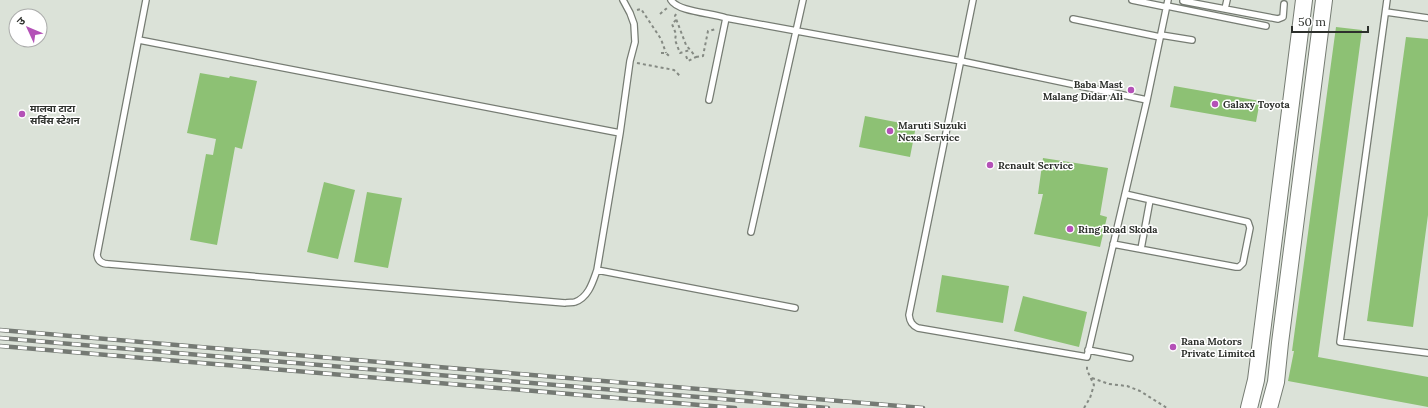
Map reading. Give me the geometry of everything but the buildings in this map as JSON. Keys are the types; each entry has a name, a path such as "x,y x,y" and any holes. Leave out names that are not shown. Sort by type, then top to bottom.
{"street":[{"path":"1249,408 1256,380 1304,0"},
{"path":"1269,408 1276,382 1324,0"}],"lane":[{"path":"146,0 97,255 97,259 100,262 105,264 566,303 575,302 584,296 591,287 597,270 620,133 630,61 635,42 634,24 623,0"},
{"path":"751,232 803,0"},
{"path":"973,0 909,315 910,321 918,328 1086,357 1147,100 1167,4"},
{"path":"1132,0 1167,4 1266,26"},
{"path":"1225,9 1227,0"},
{"path":"1387,0 1340,342 1428,353"},
{"path":"1183,1 1278,19 1283,17 1284,4"},
{"path":"672,2 680,8 718,15 726,18 961,61 1147,100"},
{"path":"1386,12 1428,18"},
{"path":"709,100 726,18"},
{"path":"1073,19 1160,36 1192,40"},
{"path":"139,40 620,133"},
{"path":"1113,244 1239,267 1243,263 1250,228 1248,222 1125,194"},
{"path":"1141,249 1150,200"},
{"path":"597,270 795,308"},
{"path":"1088,350 1130,358"}],"path":[{"path":"660,14 672,2"},
{"path":"680,8 675,16 676,20 686,45 696,57"},
{"path":"630,13 641,9 661,39 669,56"},
{"path":"676,20 672,24 676,34 675,40 680,54 690,50"},
{"path":"686,56 688,60 703,56 708,31 724,28"},
{"path":"661,53 666,52"},
{"path":"630,61 674,70 681,77"},
{"path":"1084,408 1094,385 1087,370 1086,357"},
{"path":"1092,378 1108,384 1127,386 1140,391 1168,408"}],"railway":[{"path":"0,330 923,408"},
{"path":"0,338 828,408"},
{"path":"0,346 735,408"}],"place":[{"name":"Baba Mast Malang Didar Ali","path":"1131,90"},
{"name":"Galaxy Toyota","path":"1215,104"},
{"name":"मालवा टाटा सर्विस स्टेशन","path":"22,114"},
{"name":"Maruti Suzuki Nexa Service","path":"890,131"},
{"name":"Renault Service","path":"990,165"},
{"name":"Ring Road Skoda","path":"1070,229"},
{"name":"Rana Motors Private Limited","path":"1173,347"}]}
